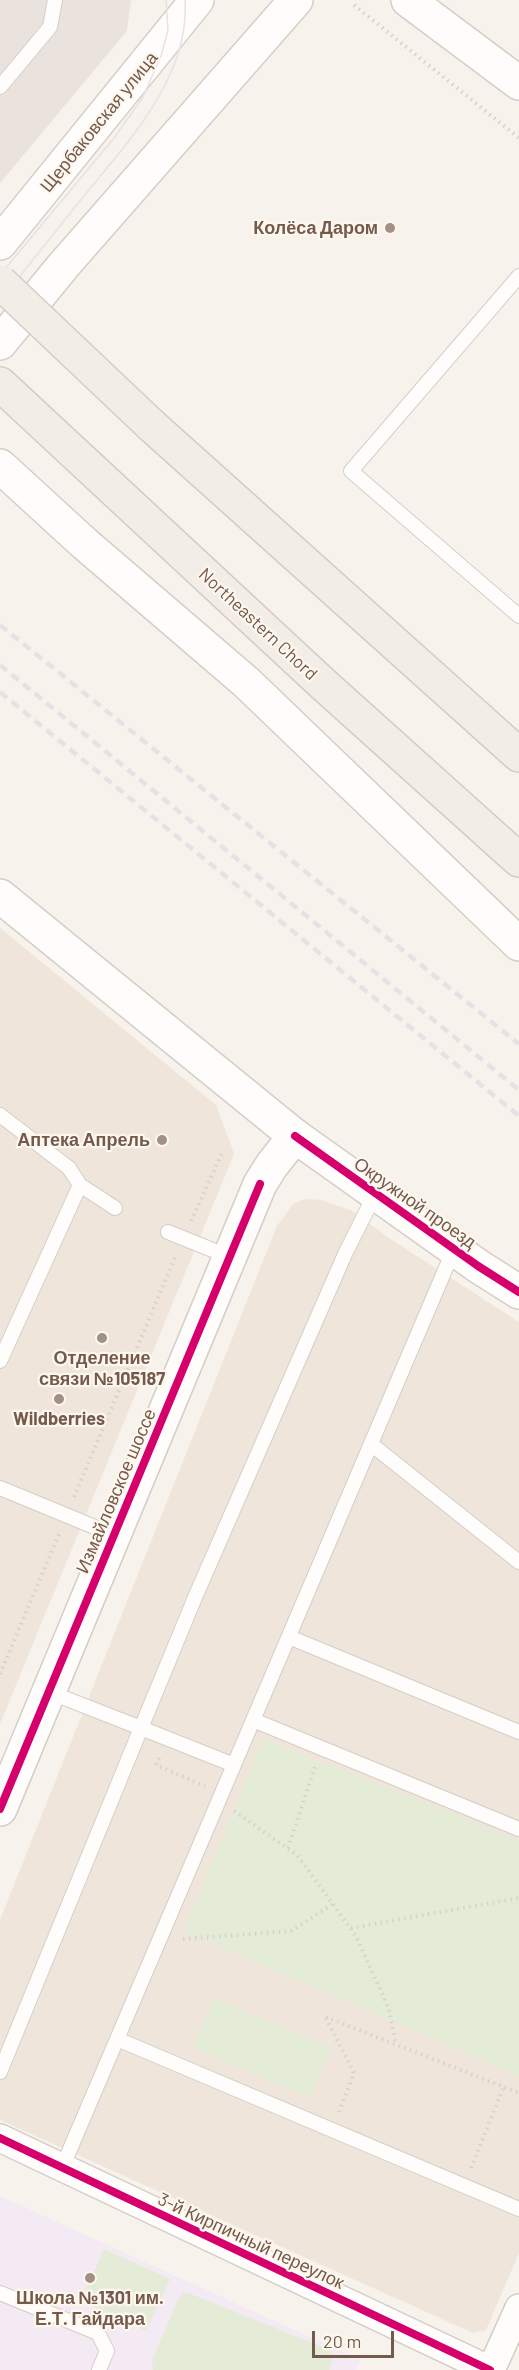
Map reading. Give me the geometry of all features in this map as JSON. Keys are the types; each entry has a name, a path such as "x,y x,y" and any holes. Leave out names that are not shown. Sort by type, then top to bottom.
{"main road":[{"name":"Щербаковская улица","path":"0,243 197,0"},
{"path":"0,343 63,267 296,0"},
{"path":"408,0 519,82"},
{"path":"0,282 151,425 519,754"},
{"name":"Northeastern Chord","path":"0,384 323,684 519,860"},
{"path":"0,466 84,543 246,682 519,944"},
{"name":"Окружной проезд","path":"0,896 295,1136 375,1194 519,1292"},
{"name":"Измайловское шоссе","path":"0,1809 260,1184 295,1136"}],"street":[{"name":"3-й Кирпичный переулок","path":"0,2138 490,2370"},
{"path":"490,2370 519,2308"}],"lane":[{"path":"0,87 50,27 55,0"},
{"path":"519,276 351,471 519,616"},
{"path":"0,1115 69,1168 80,1185 115,1208"},
{"path":"0,1361 80,1185"},
{"path":"0,2072 196,1595 345,1254 375,1194"},
{"path":"168,1232 230,1257"},
{"path":"62,2168 454,1249"},
{"path":"371,1444 519,1562"},
{"path":"0,1488 114,1535"},
{"path":"289,1637 519,1732"},
{"path":"49,1692 234,1765"},
{"path":"254,1720 519,1829"},
{"path":"117,2039 519,2209"},
{"path":"0,2293 98,2334 107,2351 99,2370"}],"path":[{"path":"354,5 519,138"},
{"path":"0,1674 183,1237 223,1151"},
{"path":"167,1738 156,1765 221,1797 297,1855 351,1928 389,2008 396,2045"},
{"path":"288,1848 322,1748"},
{"path":"351,1928 519,1898"},
{"path":"159,1940 291,1931 333,1904"},
{"path":"333,2130 354,2073 326,2017 519,2093"},
{"path":"464,2186 504,2086"}],"shaded area":[{"path":"0,0 131,0 127,31 0,183"},
{"path":"0,928 216,1105 234,1154 0,1724"},
{"path":"305,1199 322,1200 352,1211 389,1238 519,1322 519,2253 486,2330 473,2333 0,2120 0,1920 277,1226 293,1204"},
{"name":"Школа №1301 им. Е.Т. Гайдара","path":"0,2196 360,2360 356,2370 0,2370"}],"green space":[{"path":"263,1739 519,1840 519,2076 184,1931"},
{"path":"214,1998 331,2048 310,2098 193,2048"},
{"path":"104,2249 170,2279 146,2331 81,2301"},
{"path":"183,2293 191,2294 330,2350 333,2356 329,2370 153,2370 152,2361"}],"tram line":[{"path":"0,275 114,138 143,97 161,56 168,30 166,0"},
{"path":"0,301 119,154 153,107 178,56 184,28 185,0"}],"railway":[{"path":"0,625 519,1044"},
{"path":"0,665 519,1090"},
{"path":"0,692 519,1116"}],"cycle path":[{"path":"295,1136 478,1266 519,1292"},
{"path":"0,1809 260,1184"},
{"path":"0,2138 490,2370"}],"place":[{"name":"Колёса Даром","path":"390,228"},
{"name":"Аптека Апрель","path":"162,1140"},
{"name":"Отделение связи №105187","path":"102,1338"},
{"name":"Wildberries","path":"59,1399"},
{"name":"Школа №1301 им. Е.Т. Гайдара","path":"90,2278"}]}
